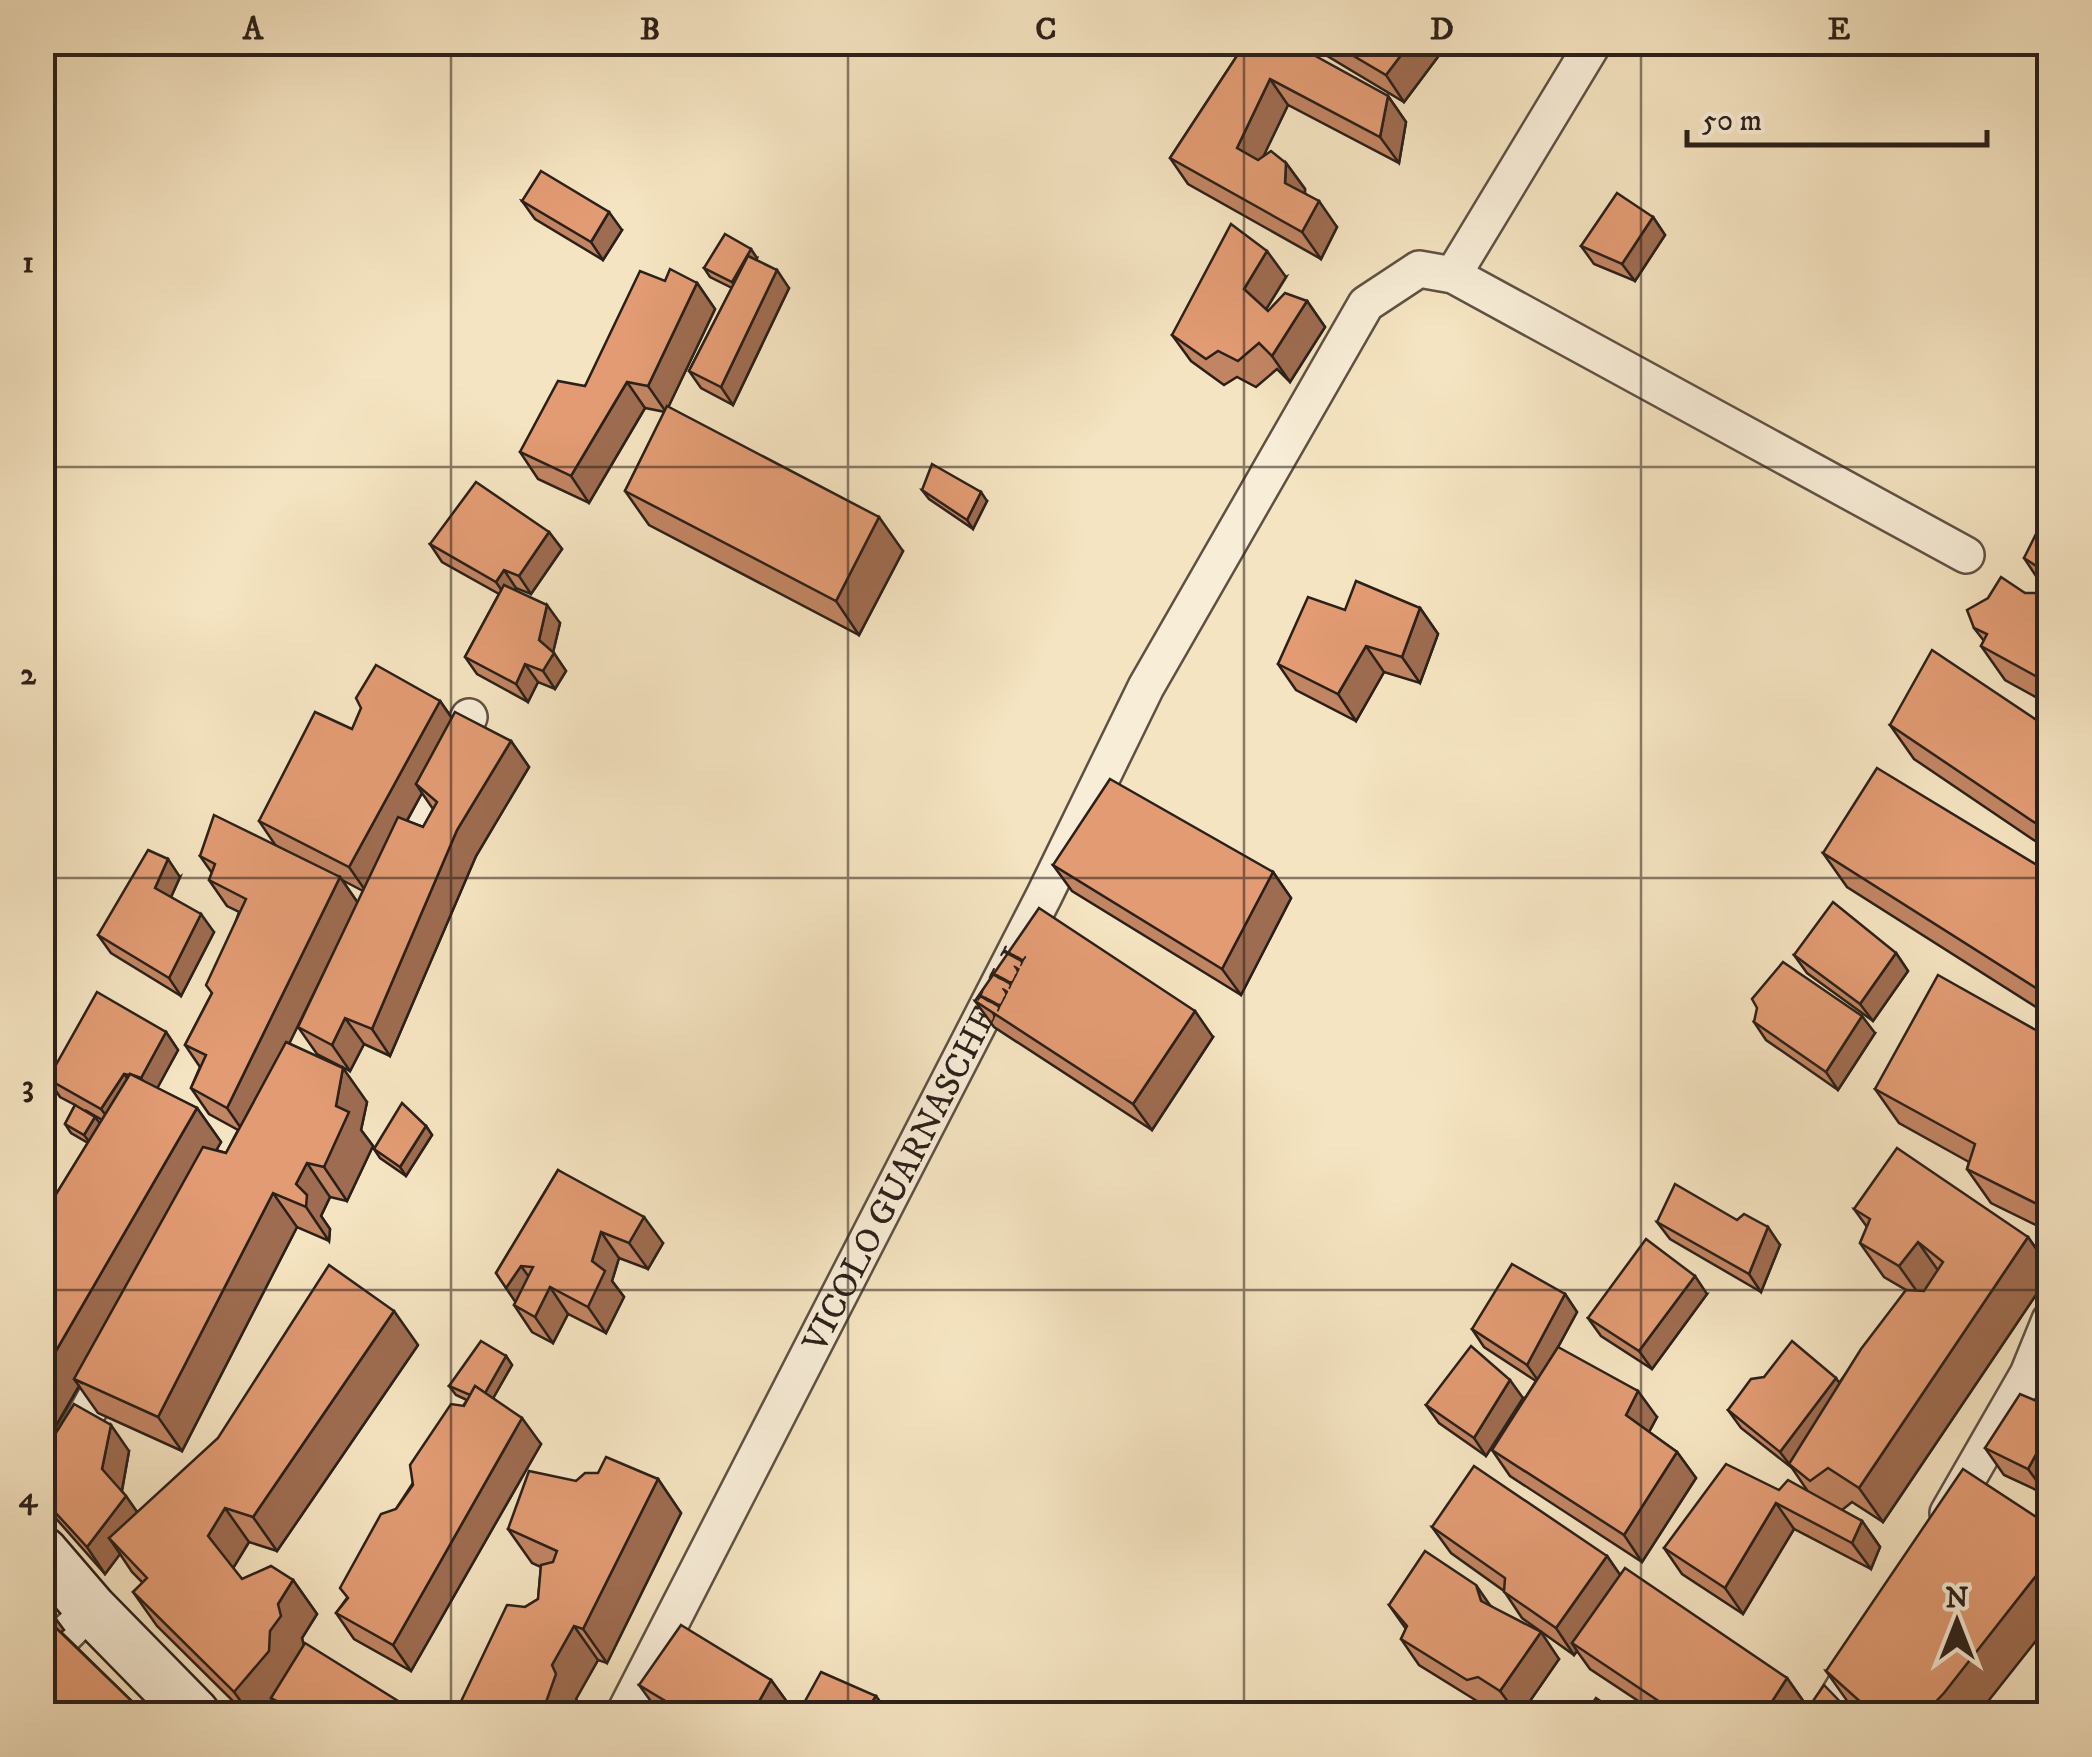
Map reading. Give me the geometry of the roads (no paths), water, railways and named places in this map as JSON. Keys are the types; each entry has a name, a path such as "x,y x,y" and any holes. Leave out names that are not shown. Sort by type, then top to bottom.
{"street":[{"path":"1594,42 1453,275 1966,556"},
{"name":"VICOLO GUARNASCHELLI","path":"624,1714 1044,896 1146,686 1280,449 1366,304 1419,269 1453,275"},
{"path":"383,890 470,716"},
{"path":"1929,1544 2028,1374 2050,1320"},
{"path":"42,1494 129,1337"},
{"path":"42,1552 91,1609 194,1714"},
{"path":"42,1658 91,1609"},
{"path":"1828,1714 1881,1626"}]}
